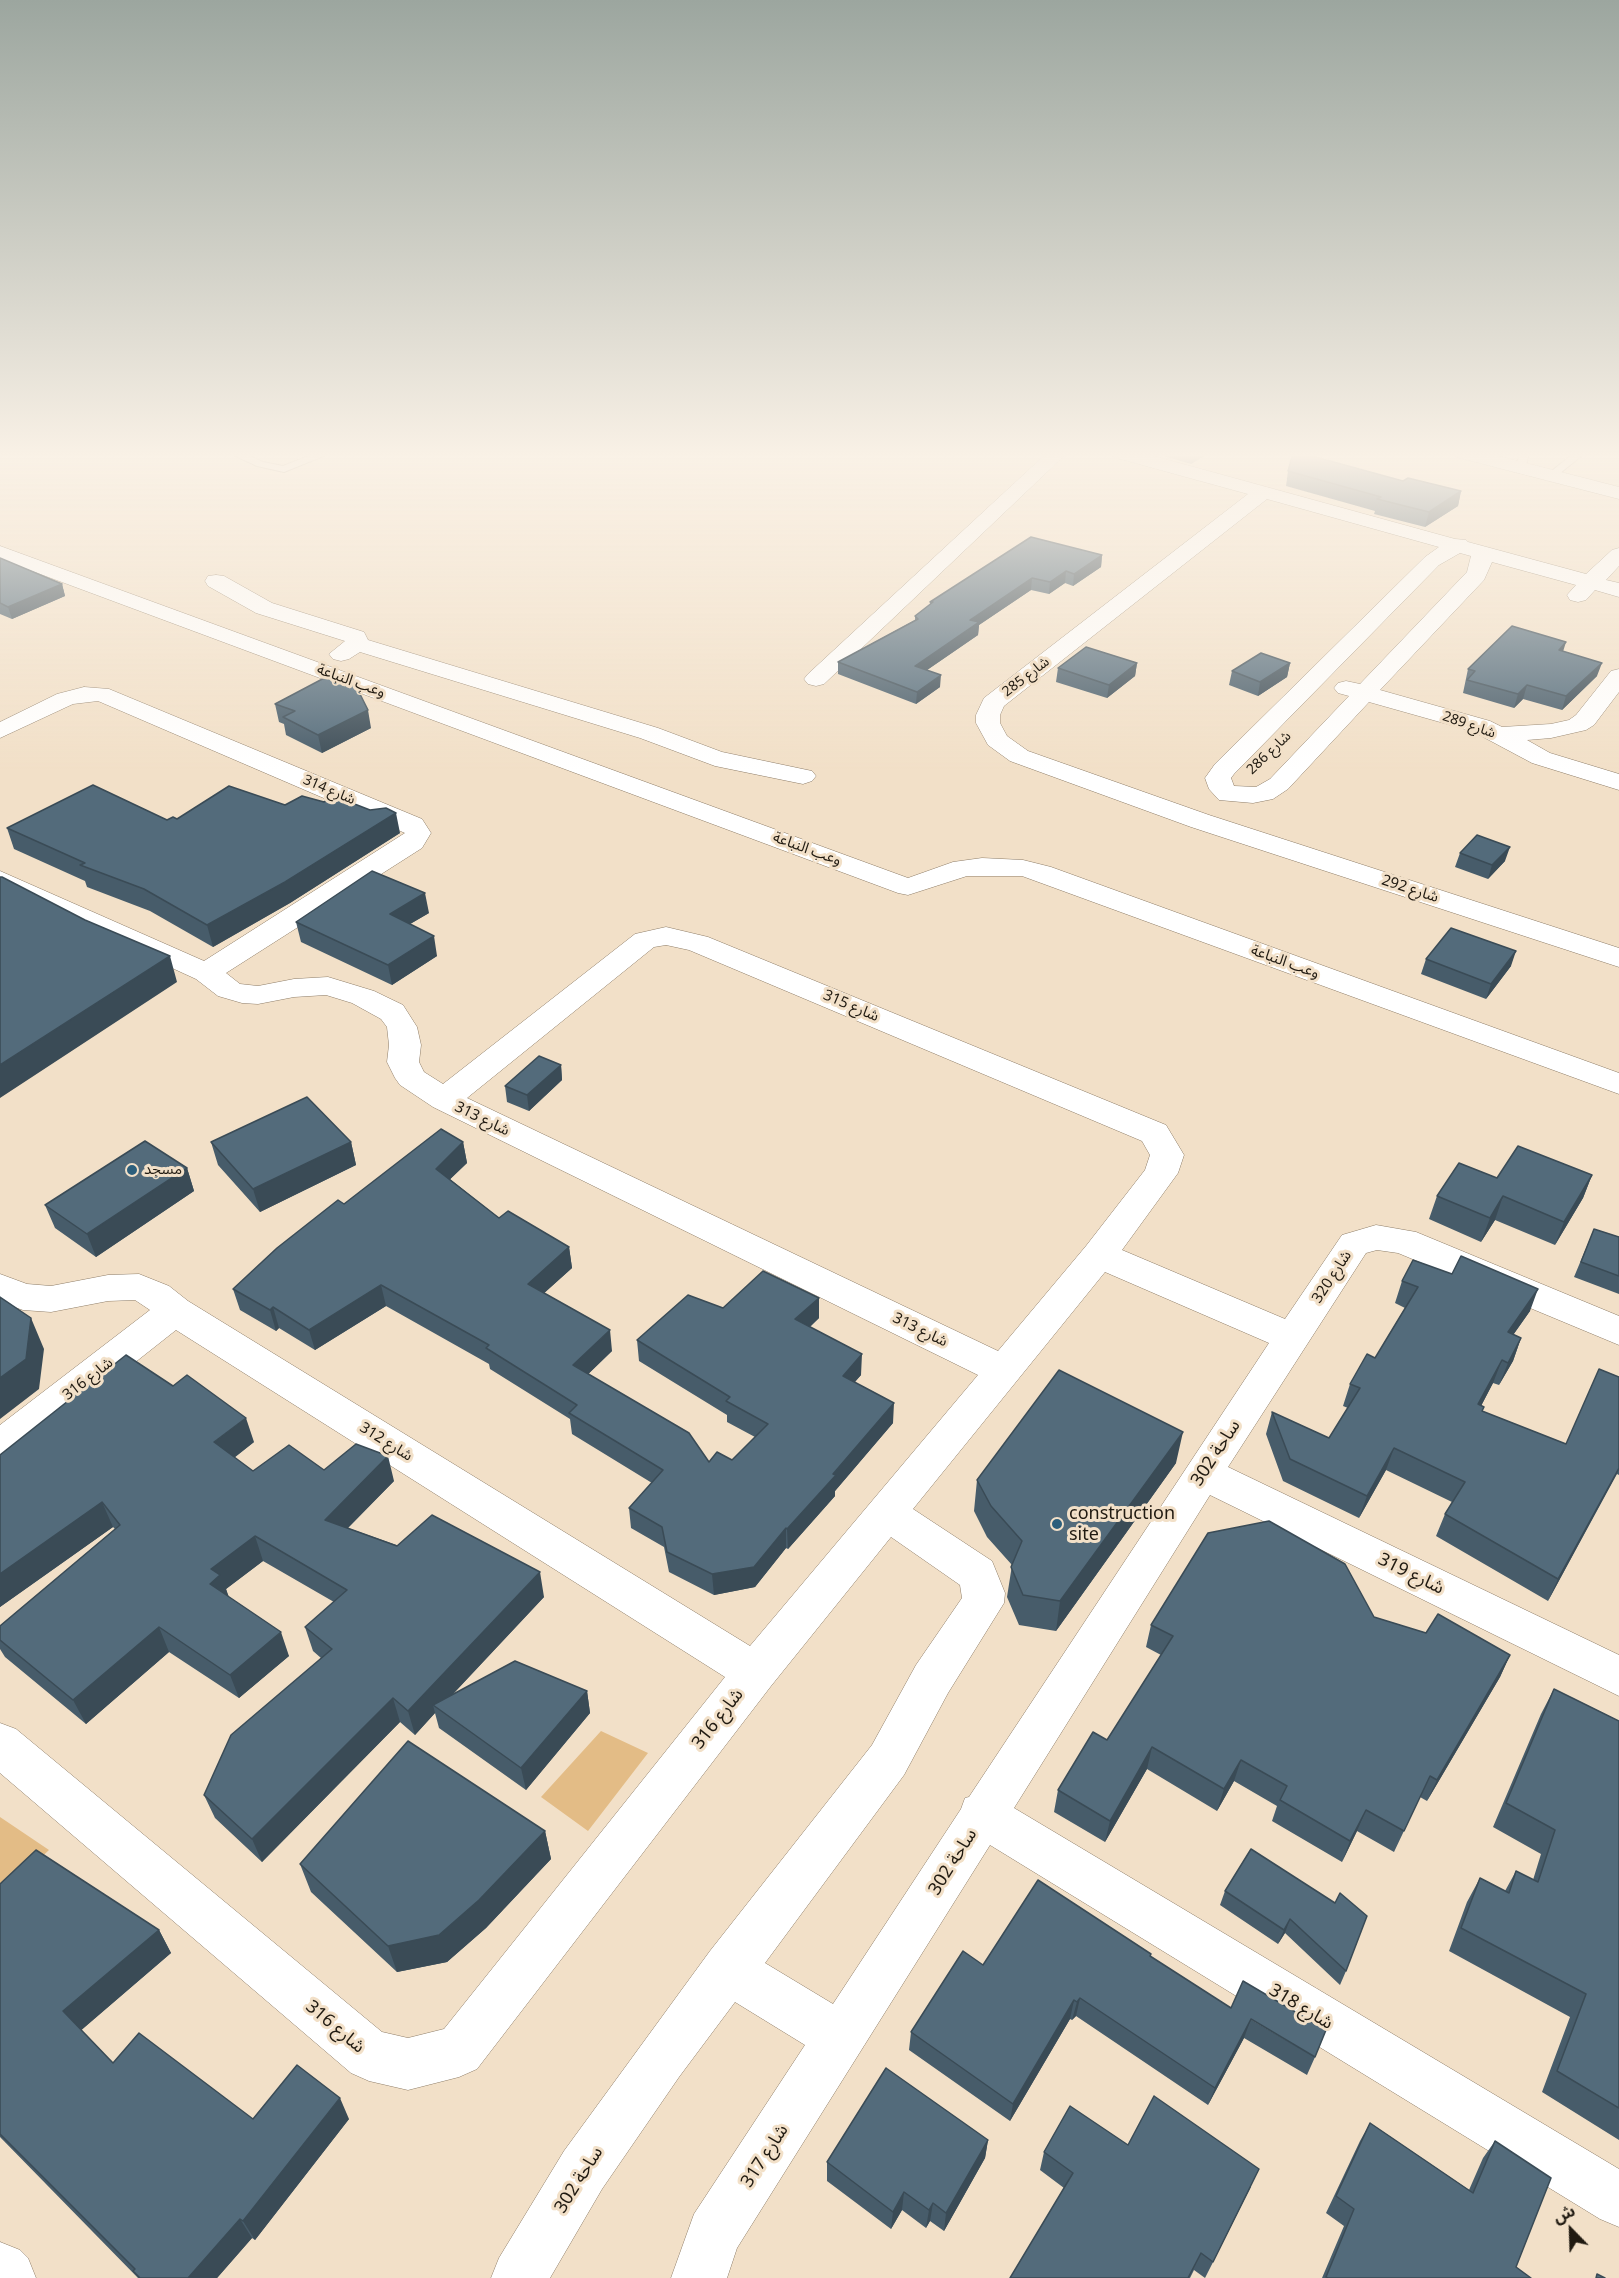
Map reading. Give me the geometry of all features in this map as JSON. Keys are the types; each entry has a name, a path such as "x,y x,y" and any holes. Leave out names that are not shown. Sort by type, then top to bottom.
{"street":[{"name":"وعب النباعة","path":"20,559 908,887 954,871 982,866 1003,866 1041,873 1619,1084"},
{"path":"816,679 944,559"},
{"name":"شارع 285","path":"1177,559 993,703 988,715 988,723 997,740 1019,756 1200,820"},
{"name":"شارع 286","path":"1200,820 1228,794 1435,559"},
{"path":"1228,794 1253,795 1273,789 1476,575 1481,559"},
{"path":"1504,559 1584,589 1619,608"},
{"path":"1584,589 1614,559"},
{"path":"216,581 264,608 352,635 358,641 357,644"},
{"path":"1526,583 1619,590"},
{"path":"315,668 357,644 649,734 715,758 803,776"},
{"path":"1500,735 1558,730 1577,725 1585,720 1619,676"},
{"name":"شارع 289","path":"1327,682 1482,726 1541,758 1619,782"},
{"name":"شارع 314","path":"0,731 65,699 84,694 101,694 413,825 418,833 412,842 206,973"},
{"name":"شارع 292","path":"1200,820 1619,958"},
{"name":"شارع 313","path":"0,879 206,973 229,990 258,995 294,988 328,986 363,997 392,1012 402,1027 405,1045 403,1062 411,1078 444,1100 1003,1370"},
{"name":"شارع 315","path":"444,1100 645,940 666,936 698,943 1154,1133 1167,1155 1161,1173 1099,1255"},
{"name":"شارع 320","path":"1293,1338 1354,1244 1376,1237 1404,1241 1619,1331"},
{"path":"755,1672 1099,1255 1293,1338"},
{"name":"شارع 312","path":"0,1287 23,1297 51,1299 108,1288 139,1287 156,1295 175,1311 755,1672"},
{"name":"شارع 316","path":"0,1447 175,1311"},
{"name":"ساحة 302","path":"841,2038 982,1814 1293,1338"},
{"name":"شارع 319","path":"1203,1473 1619,1676"},
{"name":"ساحة 302","path":"519,2278 583,2170 661,2059 888,1760 932,1679 983,1603 984,1593 977,1574 886,1512"},
{"name":"شارع 316","path":"0,1744 369,2055 408,2064 459,2051 755,1672"},
{"name":"شارع 318","path":"982,1814 1619,2200"},
{"path":"728,1969 841,2038"},
{"name":"شارع 317","path":"699,2278 714,2234 841,2038"},
{"path":"0,2270 8,2278"}],"shaded area":[{"path":"601,1731 648,1753 588,1831 541,1797"},
{"path":"0,1817 49,1850 0,1897"}],"building":[{"path":"0,559 62,584 8,607 0,603"},
{"path":"996,559 1096,559 1074,574 1066,571 1050,582 1032,578 970,620 979,622 915,666 941,675 917,692 838,662 918,619 915,616 933,602 930,602"},
{"path":"1512,626 1566,642 1559,650 1602,663 1566,696 1527,685 1518,694 1467,680 1475,671 1468,669"},
{"path":"1086,647 1137,663 1109,685 1058,668"},
{"path":"1261,653 1290,663 1260,682 1232,671"},
{"path":"328,676 355,684 368,710 318,735 283,717 295,711 275,704"},
{"path":"93,785 167,820 173,817 177,819 229,786 285,805 302,796 324,802 334,796 370,810 386,808 396,813 285,882 207,925 144,889 80,865 85,863 7,828"},
{"path":"1477,835 1510,847 1492,865 1460,853"},
{"path":"372,871 425,893 390,914 434,936 388,965 296,922"},
{"path":"0,877 85,920 170,956 0,1065"},
{"path":"1451,928 1516,951 1491,984 1426,959"},
{"path":"539,1056 561,1065 527,1095 505,1086"},
{"path":"307,1097 351,1142 253,1189 211,1142"},
{"path":"441,1129 463,1142 436,1169 499,1218 508,1211 569,1247 528,1284 610,1330 573,1365 689,1433 709,1462 717,1452 732,1460 768,1424 726,1401 730,1397 637,1340 688,1295 723,1308 763,1271 819,1298 795,1319 862,1354 843,1376 894,1403 833,1474 836,1475 786,1528 754,1567 712,1574 667,1552 662,1527 629,1508 663,1470 569,1413 577,1405 486,1348 489,1345 381,1285 309,1330 273,1307 270,1310 233,1289 277,1248 338,1200 344,1204"},
{"path":"145,1141 187,1168 87,1234 45,1205"},
{"path":"1518,1146 1592,1175 1564,1222 1503,1196 1490,1218 1437,1196 1459,1163 1497,1178"},
{"path":"1594,1229 1619,1237 1619,1276 1581,1262"},
{"path":"1461,1256 1538,1289 1508,1332 1521,1338 1508,1363 1502,1360 1478,1404 1484,1407 1482,1411 1566,1444 1599,1369 1619,1377 1619,1468 1558,1579 1445,1514 1465,1482 1394,1448 1367,1496 1290,1459 1272,1412 1329,1438 1360,1388 1350,1384 1367,1354 1375,1358 1418,1287 1402,1281 1413,1260 1452,1274"},
{"path":"0,1297 31,1318 26,1359 0,1378"},
{"path":"126,1355 173,1386 187,1375 246,1418 214,1442 253,1471 289,1445 324,1470 356,1444 388,1456 325,1520 397,1546 432,1515 540,1572 408,1711 393,1698 252,1839 204,1795 231,1735 332,1649 305,1627 347,1590 255,1536 211,1569 220,1575 210,1584 281,1632 230,1675 159,1627 73,1700 0,1640 0,1626 120,1525 102,1502 0,1574 0,1455"},
{"name":"construction site","path":"1059,1370 1183,1432 1060,1601 1023,1595 1011,1567 1022,1541 991,1506 977,1480"},
{"path":"1269,1521 1345,1564 1374,1617 1426,1633 1438,1614 1510,1655 1437,1780 1430,1776 1404,1831 1366,1810 1350,1841 1280,1800 1287,1786 1241,1760 1224,1789 1152,1747 1110,1821 1058,1790 1093,1732 1107,1740 1173,1636 1151,1625 1208,1533"},
{"path":"515,1661 587,1691 521,1768 433,1705"},
{"path":"1554,1689 1619,1721 1619,2108 1557,2071 1586,1994 1461,1928 1480,1878 1509,1893 1516,1871 1538,1882 1555,1830 1506,1803"},
{"path":"408,1741 545,1831 479,1900 439,1935 388,1946 300,1864"},
{"path":"1251,1849 1335,1903 1340,1893 1367,1916 1346,1971 1290,1919 1284,1930 1225,1891"},
{"path":"36,1850 159,1930 63,2011 113,2063 139,2033 253,2119 297,2065 340,2098 243,2221 240,2219 188,2278 140,2278 133,2271 135,2269 0,2134 0,1884"},
{"path":"1038,1880 1231,2008 1243,1981 1326,2030 1315,2057 1251,2019 1215,2088 1080,1998 1077,2002 1074,2000 1013,2104 911,2032 963,1951 983,1965"},
{"path":"886,2068 988,2140 946,2213 933,2203 929,2210 904,2192 893,2212 827,2162"},
{"path":"1154,2096 1259,2169 1213,2262 1201,2253 1188,2278 1010,2278 1073,2173 1044,2152 1070,2106 1128,2145"},
{"path":"1370,2123 1473,2193 1495,2141 1551,2178 1516,2267 1531,2278 1326,2277 1354,2209 1336,2196"}],"place":[{"name":"مسجد","path":"132,1170"},
{"name":"construction site","path":"1057,1524"}]}
